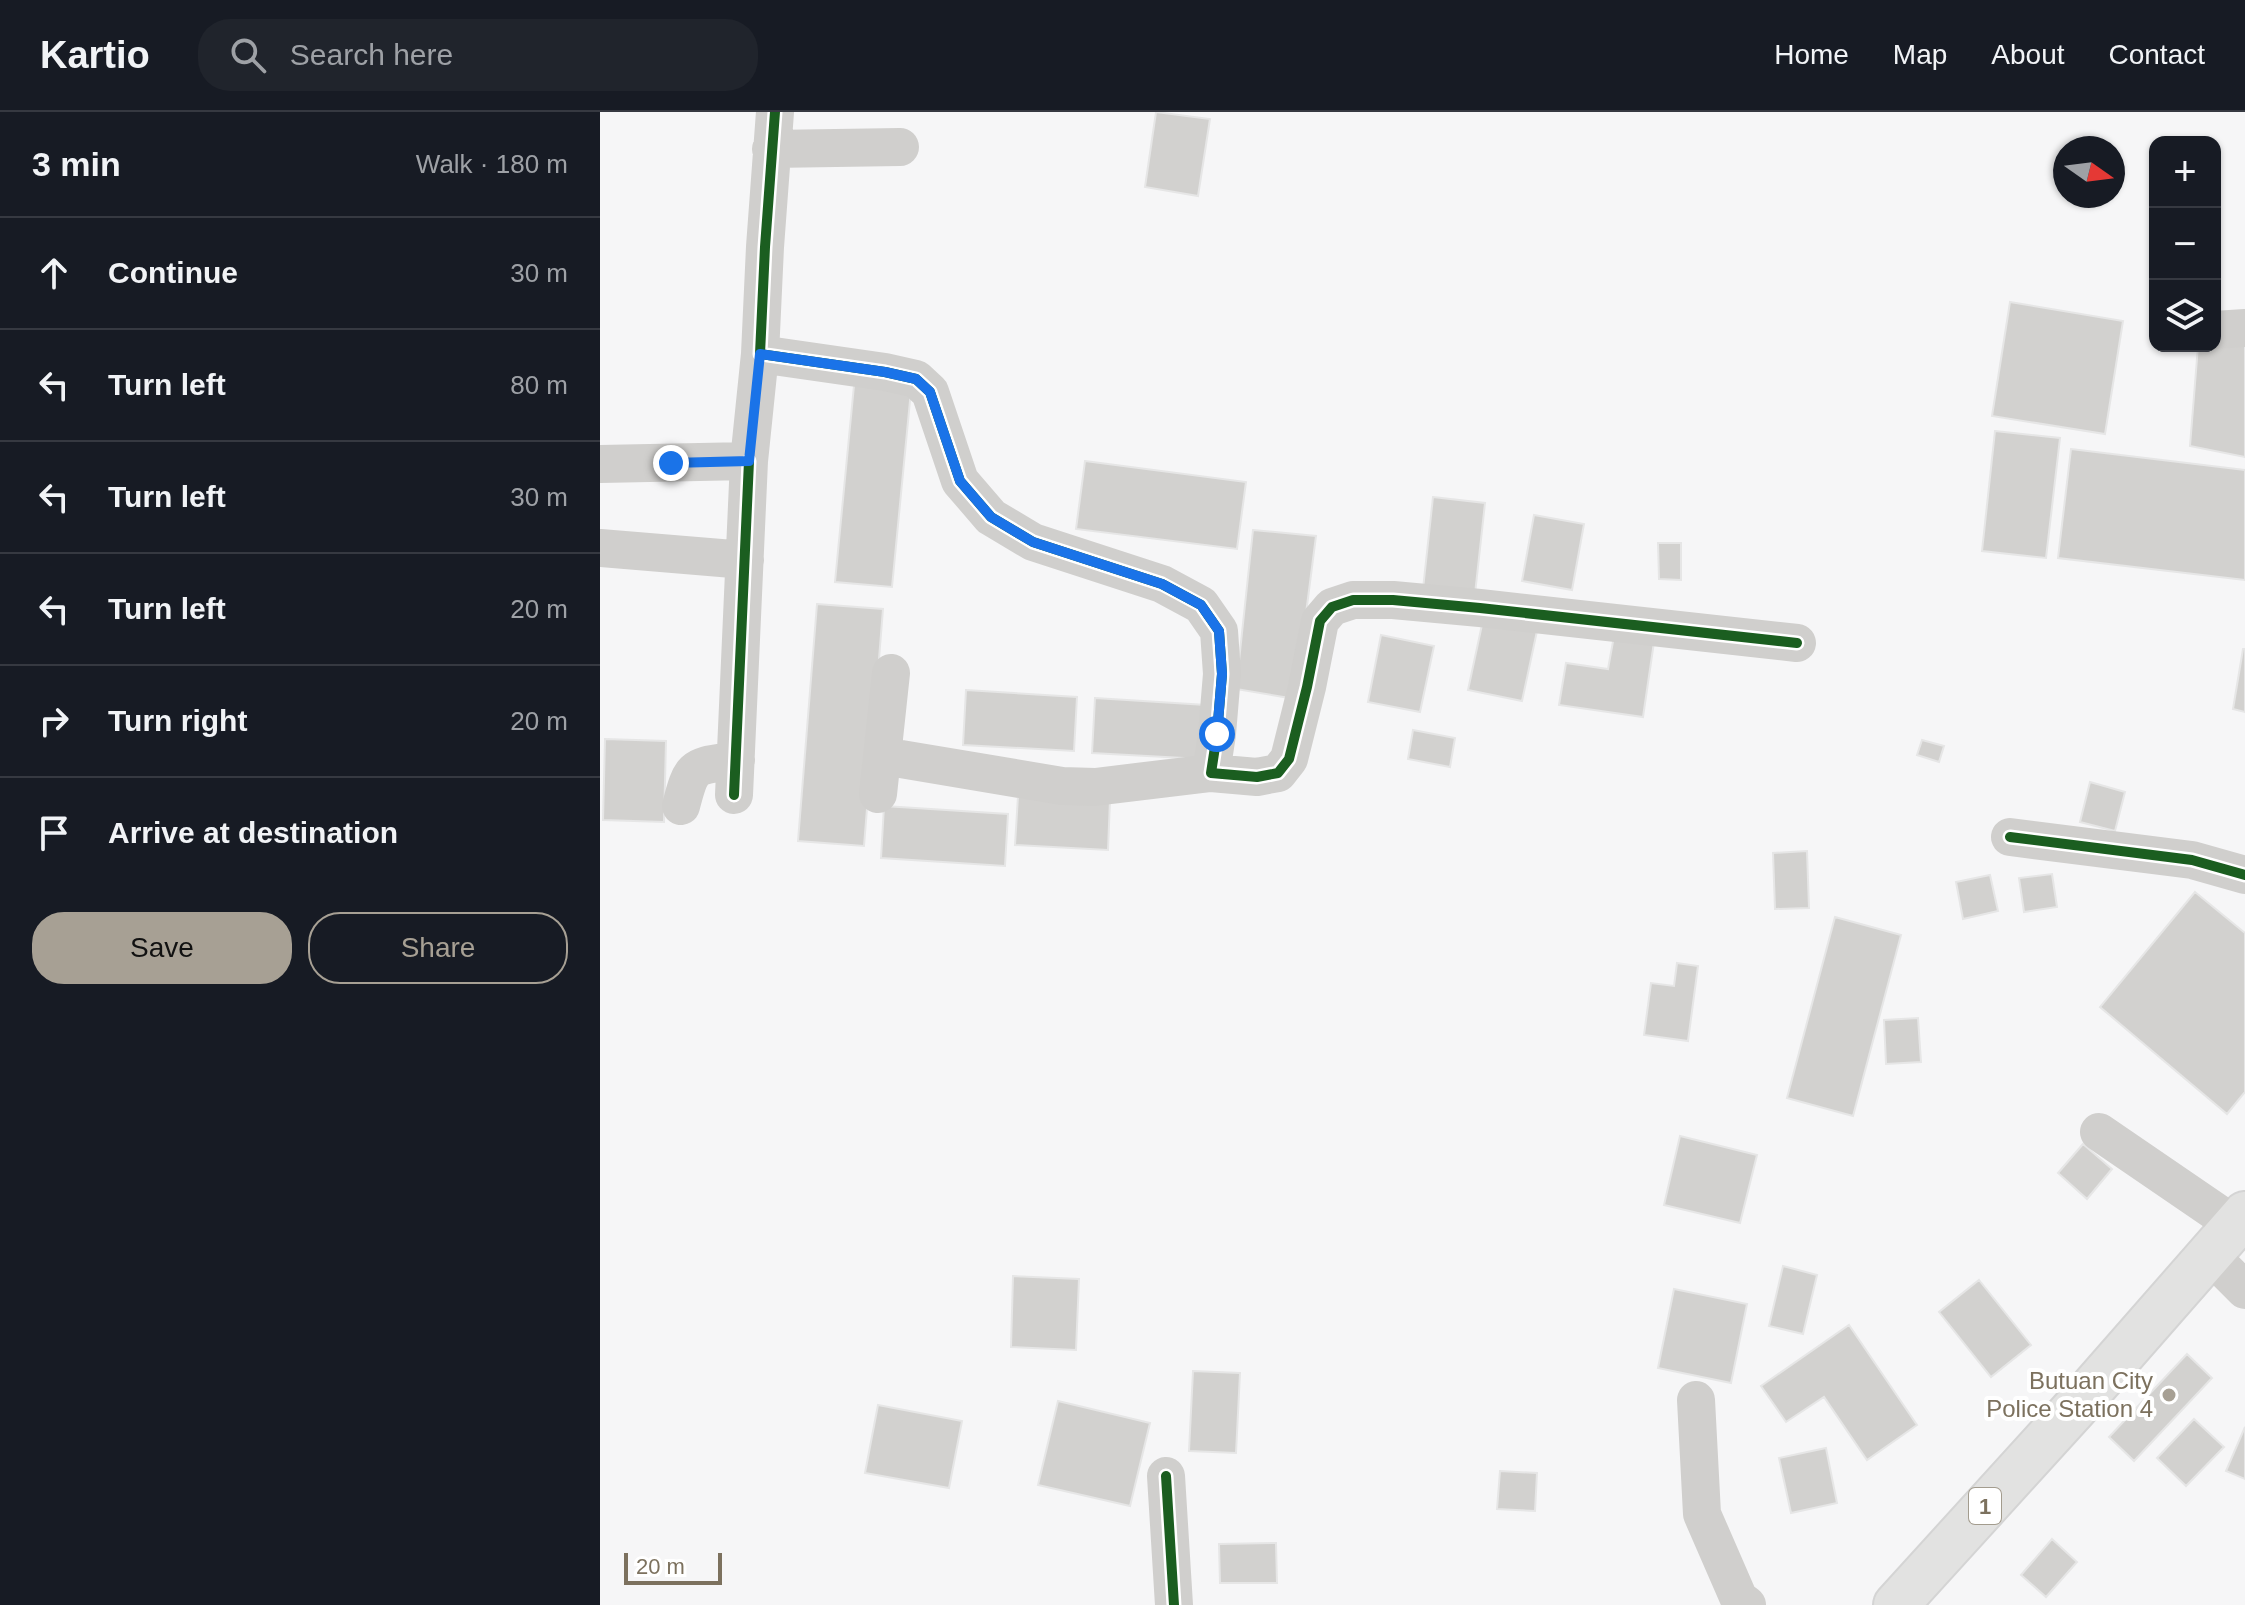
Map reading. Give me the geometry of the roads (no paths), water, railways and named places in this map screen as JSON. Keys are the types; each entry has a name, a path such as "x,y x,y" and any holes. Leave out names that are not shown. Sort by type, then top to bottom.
{"highway":[{"name":"1","path":"1896,1605 2230,1231"}],"street":[{"path":"681,806 689,776 698,766 735,778 749,461 760,354 775,112"},
{"path":"771,149 900,147"},
{"path":"2221,330 2245,328"},
{"path":"760,354 916,379 930,392 960,481 991,517 1033,542 1162,584 1201,605 1219,631 1220,645 1221,689 1211,773"},
{"path":"600,464 749,461"},
{"path":"600,548 745,560"},
{"path":"883,756 1062,786 1095,787 1211,773 1257,777 1278,773 1289,759 1320,621 1332,607 1353,600 1408,601 1797,643"},
{"path":"878,794 891,673"},
{"path":"2010,837 2192,860 2245,875"},
{"path":"2099,1132 2230,1231 2245,1290"},
{"path":"1696,1400 1702,1514 1739,1599 1747,1605"},
{"path":"1166,1476 1174,1605"}],"place":[{"name":"Butuan City Police Station 4","path":"2169,1395"}]}
